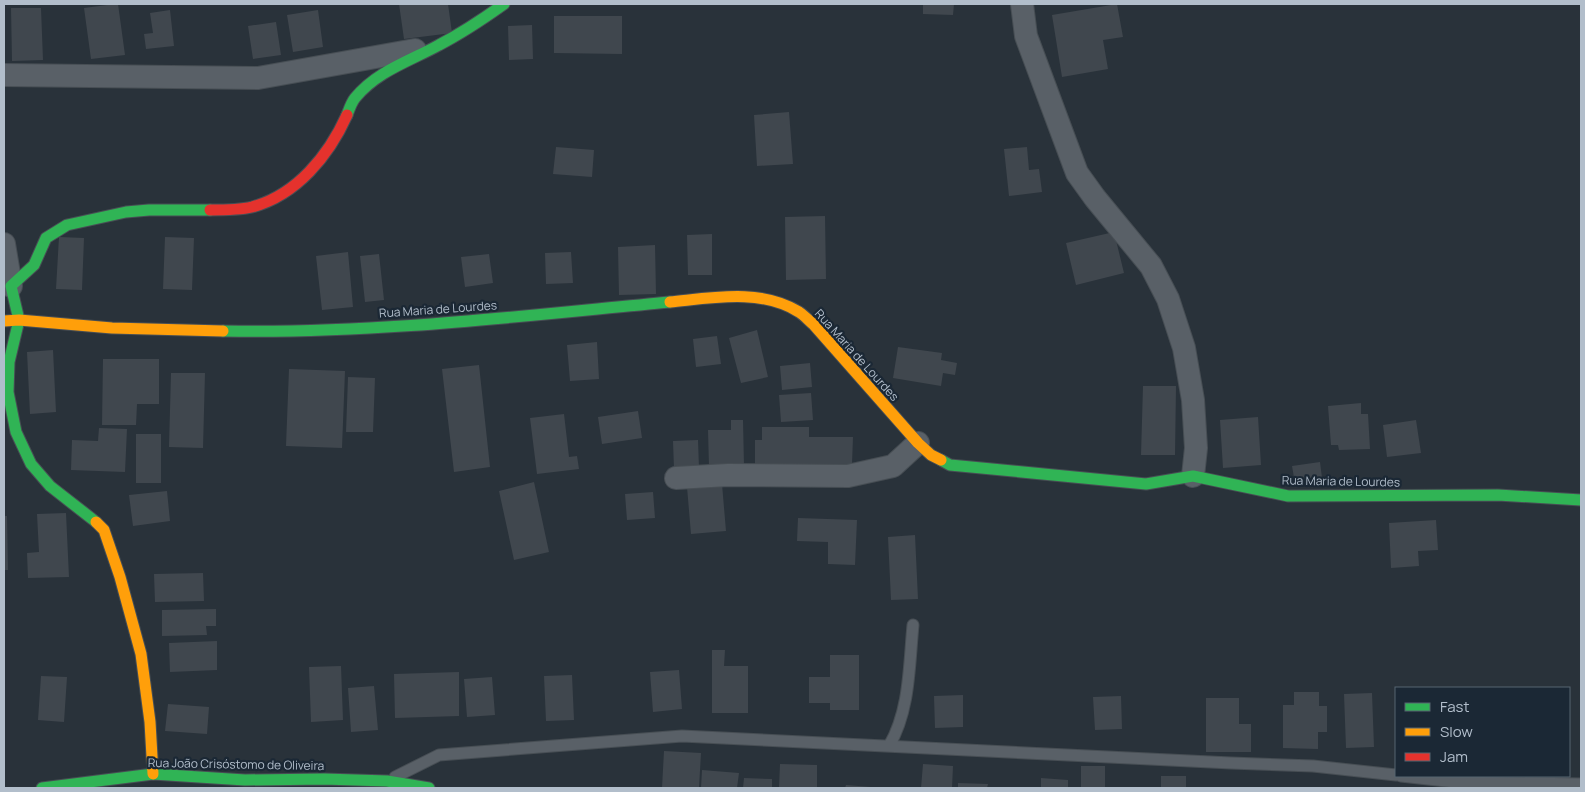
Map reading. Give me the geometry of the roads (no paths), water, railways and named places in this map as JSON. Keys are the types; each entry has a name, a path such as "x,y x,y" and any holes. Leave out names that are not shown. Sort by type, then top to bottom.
{"street":[{"path":"11,286 34,265 46,238 67,225 126,212 149,210 221,210 252,207 277,196 301,180 325,155 354,99 359,94 393,67 471,27 504,4"},
{"path":"1022,4 1026,36 1077,173 1151,266 1168,299 1184,348 1193,400 1196,448 1194,476"},
{"path":"4,74 258,78 437,46"},
{"path":"4,244 19,320 9,362 8,392 16,432 31,464 50,486 89,515 104,530 120,577 141,654 150,722 153,774"},
{"name":"Rua Maria de Lourdes","path":"4,321 19,320 112,328 234,331 325,330 431,325 728,296 750,297 795,310 814,325 918,443 931,455 950,465 1146,484 1194,476 1288,496 1498,495 1581,500"},
{"path":"676,478 728,475 848,476 893,466 918,443"},
{"name":"Rua João Crisóstomo de Oliveira","path":"42,788 153,774 245,784 324,779 387,781 429,788"}],"lane":[{"path":"889,746 896,733 906,696 913,625"},
{"path":"387,781 439,755 682,736 1313,766 1395,775"},
{"path":"1410,777 1455,782 1581,784"}]}
